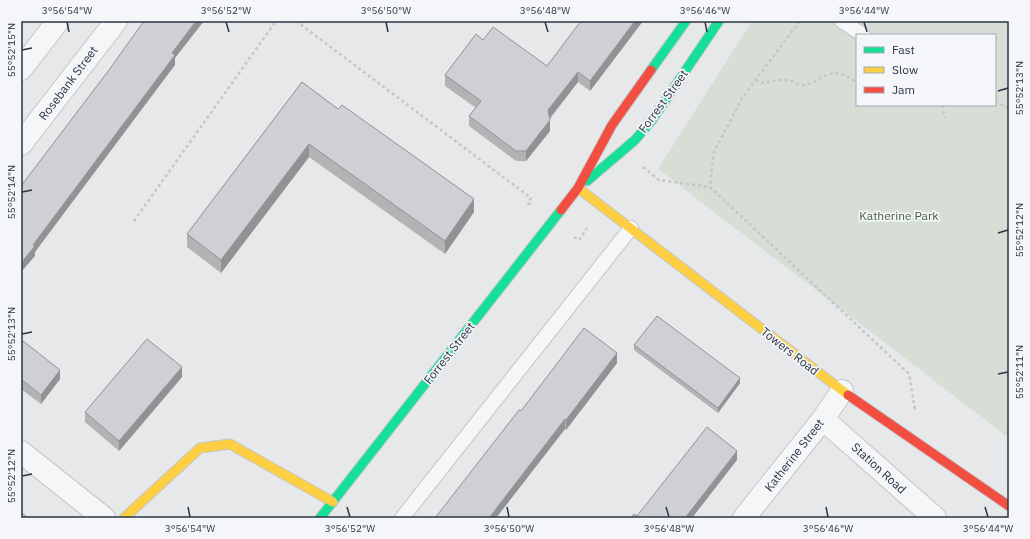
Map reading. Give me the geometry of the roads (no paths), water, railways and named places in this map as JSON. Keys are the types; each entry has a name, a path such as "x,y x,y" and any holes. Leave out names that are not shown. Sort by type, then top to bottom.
{"main road":[{"name":"Forrest Street","path":"320,518 578,188 612,125 686,21"},
{"name":"Forrest Street","path":"578,188 635,140 652,120 719,21"},
{"name":"Towers Road","path":"578,188 842,392 1009,506"},
{"path":"124,518 200,448 230,444 333,502"}],"street":[{"path":"21,69 58,21"},
{"name":"Rosebank Street","path":"21,144 116,21"},
{"name":"Katherine Street","path":"744,518 823,419 842,392"},
{"name":"Station Road","path":"823,419 935,518"},
{"path":"21,452 104,518"}],"lane":[{"path":"842,21 861,34"},
{"path":"402,518 631,228"}],"park label":[{"name":"Katherine Park","path":"899,215"}]}
